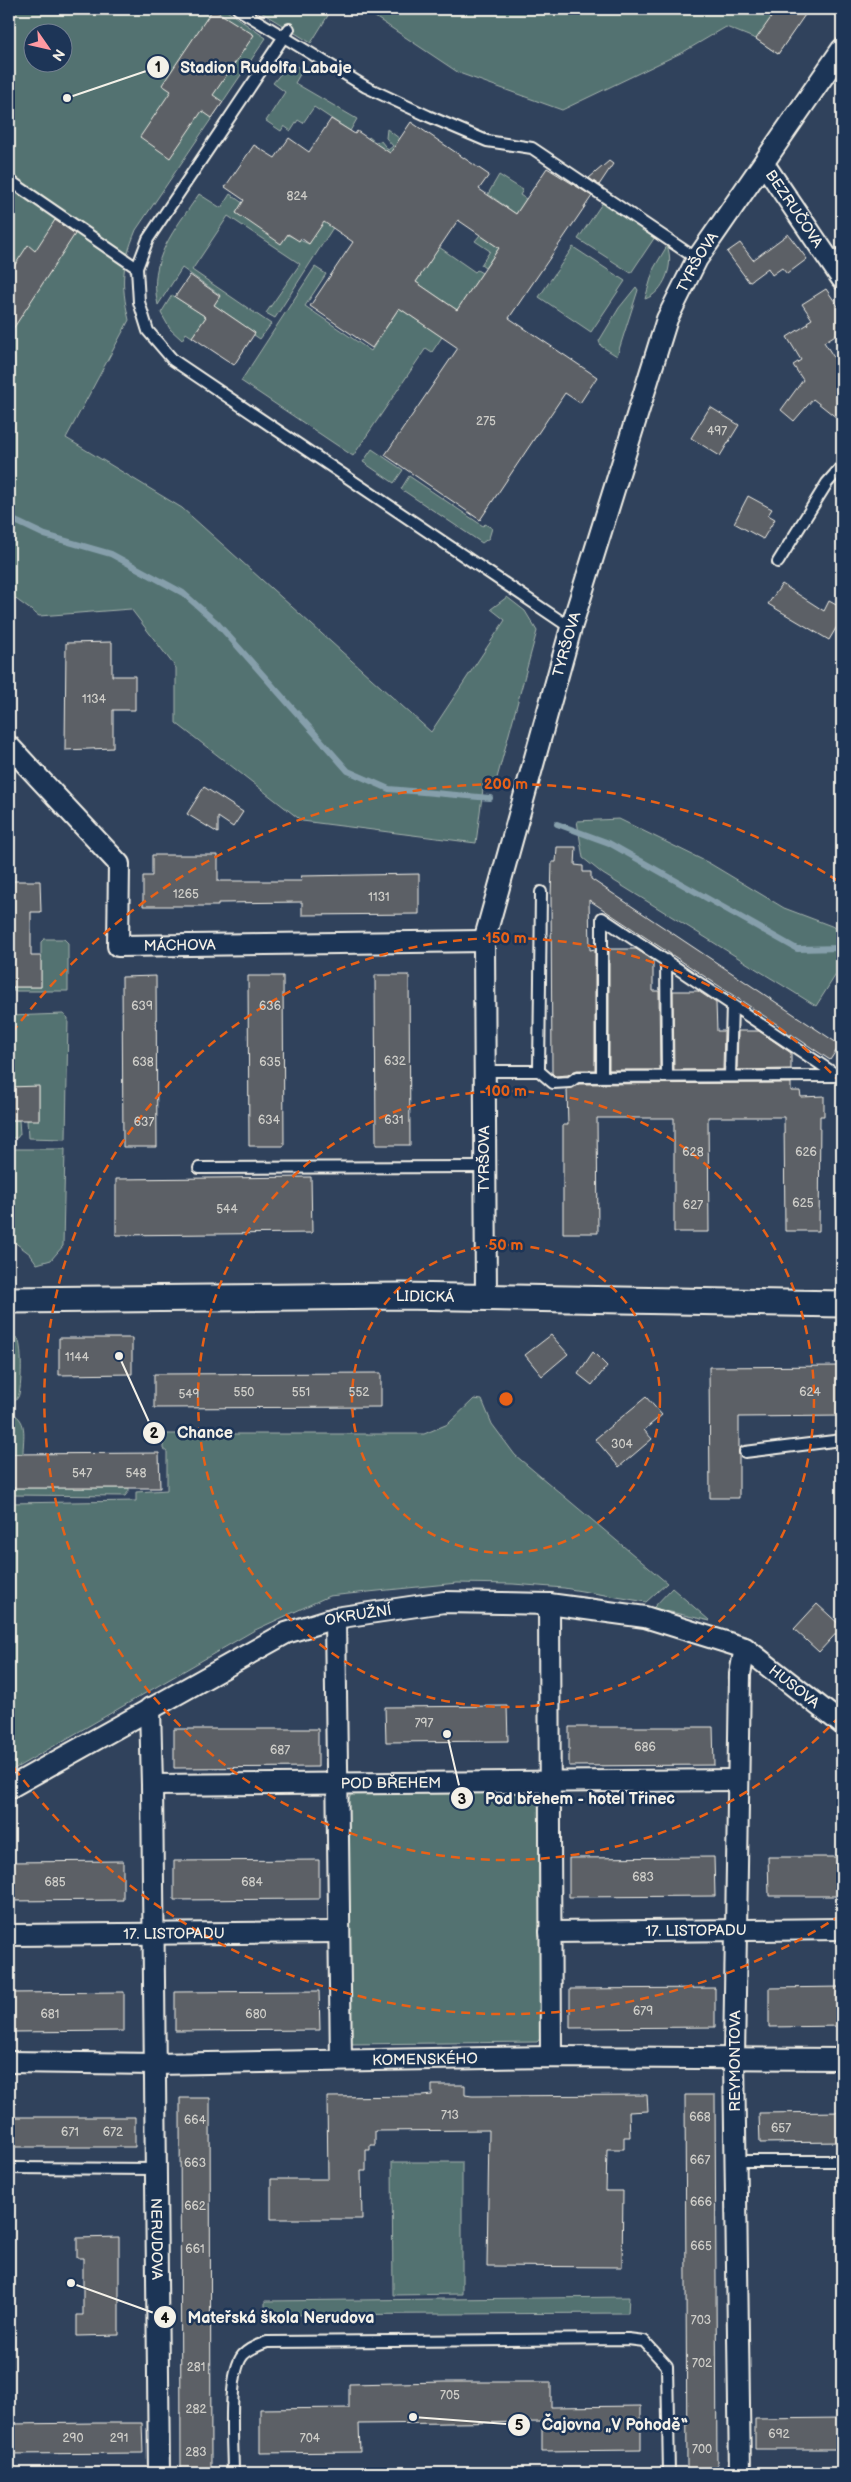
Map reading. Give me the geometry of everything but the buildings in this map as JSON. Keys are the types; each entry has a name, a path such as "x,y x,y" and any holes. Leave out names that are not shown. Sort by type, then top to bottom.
{"street":[{"name":"TYRŠOVA","path":"486,1297 484,941 571,628 667,319 697,259 842,49"},
{"name":"BEZRUČOVA","path":"764,164 839,265"},
{"name":"MÁCHOVA","path":"9,746 119,864 118,946 484,941"},
{"name":"LIDICKÁ","path":"9,1300 392,1296 842,1304"},
{"name":"OKRUŽNÍ","path":"9,1788 286,1633 336,1618 444,1602 549,1604 644,1617 744,1648"},
{"path":"549,1604 551,2057"},
{"path":"336,1618 341,2060"},
{"name":"HUSOVA","path":"744,1648 842,1724"},
{"name":"REYMONTOVA","path":"740,2473 734,2058 740,1674 744,1648"},
{"path":"150,1708 152,1785"},
{"name":"POD BŘEHEM","path":"152,1785 738,1780"},
{"name":"NERUDOVA","path":"152,1785 159,2473"},
{"name":"17. LISTOPADU","path":"550,1932 842,1930"},
{"name":"17. LISTOPADU","path":"9,1935 339,1932"},
{"name":"KOMENSKÉHO","path":"9,2062 154,2064 551,2057 842,2058"}],"lane":[{"path":"238,9 286,34 366,86 428,116 487,141 532,148 697,259"},
{"path":"286,34 148,239 138,268 140,302 148,331 173,360 571,628"},
{"path":"9,180 138,268"},
{"path":"778,562 827,483 842,466"},
{"path":"539,1071 541,892"},
{"path":"602,1077 602,918 839,1075"},
{"path":"666,960 667,1076"},
{"path":"730,1075 732,1005"},
{"path":"485,1071 539,1071 553,1083 570,1082 577,1077 839,1075"},
{"path":"199,1168 484,1167"},
{"path":"745,1452 842,1440"},
{"path":"736,2162 842,2161"},
{"path":"9,2168 156,2169"},
{"path":"233,2473 234,2377 243,2356 254,2347 267,2342 628,2339 644,2342 667,2366 668,2473"}],"green space":[{"path":"9,9 224,9 266,38 136,230 125,264 124,274 124,295 129,320 66,438 182,508 431,732 505,620 491,609 507,597 525,611 537,631 494,789 484,781 476,843 302,821 176,723 176,668 131,609 39,616 9,594"},
{"path":"256,9 332,9 311,43"},
{"path":"363,9 808,9 778,54 756,39 726,27 685,51 562,110 459,73"},
{"path":"291,64 303,69 295,83 357,119 350,131 314,107 303,123 298,120 291,131 284,126 281,131 266,121 285,92 273,83 287,66"},
{"path":"387,129 404,142 334,226 275,318 266,313 300,264 228,216 192,270 271,324 260,339 254,335 255,333 214,305 220,295 182,268 158,305 156,273 160,259 165,246 199,194 221,208 230,194 244,204 236,213 309,244 369,137 375,142 381,141 388,150 393,146 386,138"},
{"path":"499,175 523,190 520,195 526,199 516,214 488,194"},
{"path":"603,202 655,237 631,273 578,239"},
{"path":"480,235 499,248 485,268 481,265 490,251 475,241"},
{"path":"667,246 670,261 666,277 658,291 645,299 654,268"},
{"path":"439,247 475,272 477,270 482,273 457,310 416,282"},
{"path":"573,247 625,281 591,332 539,297"},
{"path":"315,267 326,274 305,306 371,351 399,308 442,337 432,352 426,348 353,456 241,381"},
{"path":"636,287 638,290 617,356 601,346 599,341 619,308"},
{"path":"172,295 206,317 192,337 186,333 182,340 170,329 161,313"},
{"path":"372,449 403,470 394,483 363,462"},
{"path":"409,476 483,526 485,524 492,528 489,538 482,543 401,489"},
{"path":"619,819 709,863 784,908 842,930 842,965 816,1006 603,874 583,858 577,821"},
{"path":"44,939 64,939 68,943 68,991 13,991 13,987 41,987 41,942"},
{"path":"63,1014 68,1018 66,1139 28,1138 27,1120 39,1119 39,1087 9,1087 9,1016"},
{"path":"9,1120 19,1120 20,1134 17,1138 9,1138"},
{"path":"9,1149 65,1149 63,1246 51,1260 37,1264 30,1254 9,1238"},
{"path":"9,1337 17,1338 19,1341 21,1366 18,1397 9,1404"},
{"path":"474,1399 482,1400 492,1424 515,1455 667,1583 646,1602 564,1588 513,1584 457,1583 329,1596 253,1631 9,1772 9,1503 136,1501 136,1492 167,1490 167,1452 163,1449 163,1434 424,1434 448,1424"},
{"path":"9,1412 20,1419 24,1429 23,1454 9,1454"},
{"path":"9,1488 129,1488 129,1491 125,1496 9,1495"},
{"path":"672,1588 709,1620 710,1621 653,1608"},
{"path":"540,1791 544,2034 537,2042 348,2044 347,1803 352,1793"},
{"path":"392,2162 462,2162 462,2294 393,2295"},
{"path":"629,2297 628,2313 265,2315 265,2301"}],"waterway":[{"path":"9,518 45,535 111,554 183,593 217,623 348,771 389,789 490,798"},
{"path":"557,824 609,843 797,949 842,948"}],"place":[{"name":"Stadion Rudolfa Labaje","path":"67,98"},
{"name":"Chance","path":"119,1356"},
{"name":"Pod břehem - hotel Třinec","path":"447,1734"},
{"name":"Mateřská škola Nerudova","path":"71,2283"},
{"name":"Čajovna „V Pohodě“","path":"413,2417"}]}
